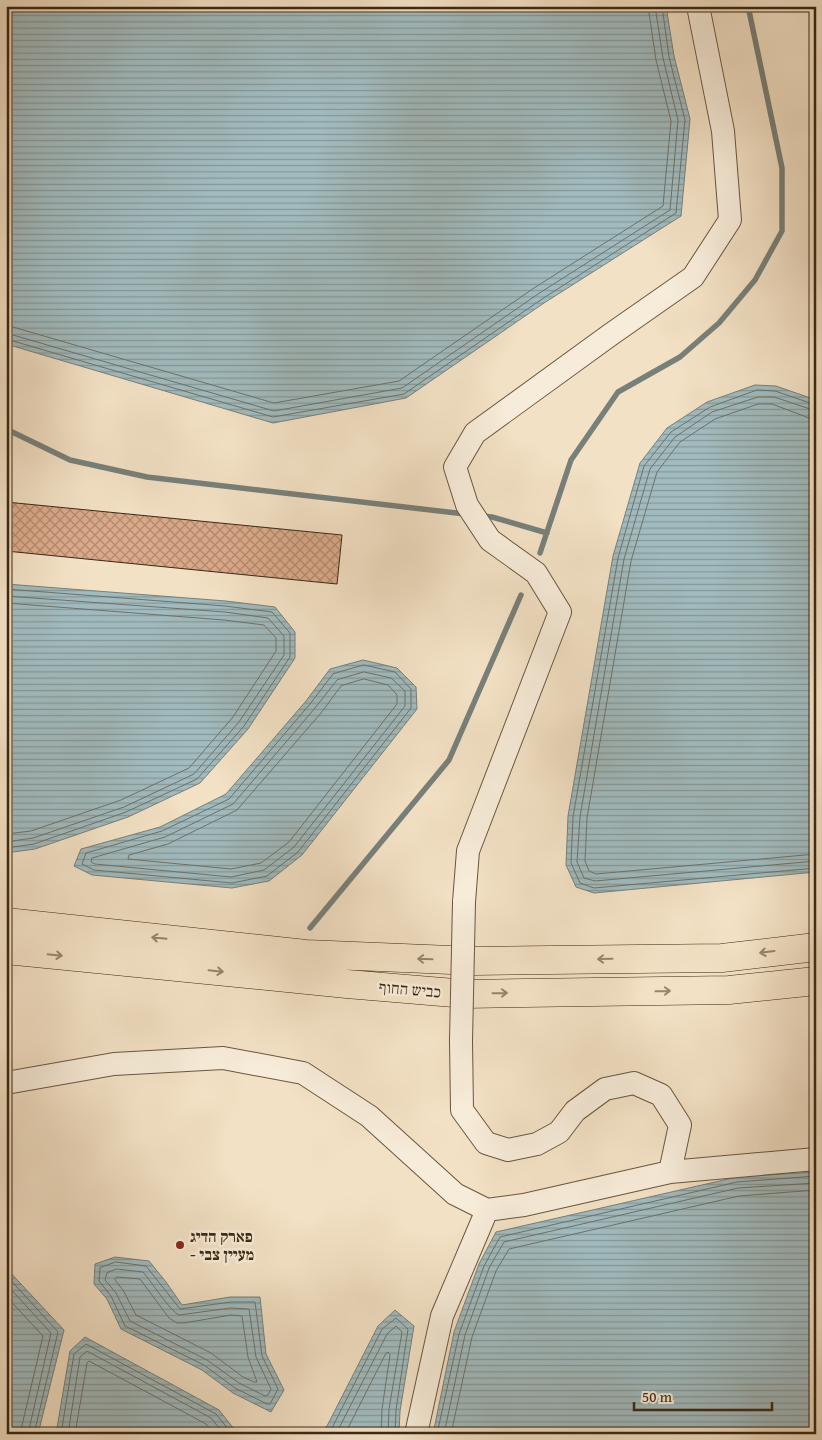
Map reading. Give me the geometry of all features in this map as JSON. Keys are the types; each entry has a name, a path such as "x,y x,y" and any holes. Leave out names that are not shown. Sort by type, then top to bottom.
{"highway":[{"name":"כביש החוף","path":"6,922 306,954 475,961 722,958 816,947"},
{"name":"כביש החוף","path":"6,950 466,994 729,990 816,980"}],"street":[{"path":"670,1172 680,1125 661,1095 634,1082 605,1089 575,1111 559,1132 537,1144 508,1150 486,1144 462,1110 461,1041 464,902 468,851 560,612 536,573 490,540 467,505 455,468 475,433 694,277 730,220 723,130 698,6"},
{"path":"6,1083 114,1064 223,1058 303,1073 370,1116 455,1194 487,1210 524,1205 670,1172 816,1159"},
{"path":"416,1434 442,1316 487,1210"}],"water":[{"path":"6,6 666,6 674,56 690,119 681,216 544,303 406,398 273,423 6,344"},
{"path":"755,385 776,386 816,400 816,872 594,893 576,887 566,865 568,816 613,556 640,463 667,428 707,402"},
{"path":"6,584 226,601 275,607 295,632 295,658 248,729 200,783 128,817 35,849 6,853"},
{"path":"363,660 397,668 416,687 417,709 302,855 269,881 232,888 92,875 74,866 81,849 160,827 226,794 306,701 330,669"},
{"path":"816,1172 816,1434 433,1434 454,1332 479,1264 496,1232 737,1177"},
{"path":"115,1257 149,1261 182,1305 230,1297 260,1297 266,1354 284,1390 271,1412 233,1393 202,1370 121,1329 107,1299 94,1284 95,1264"},
{"path":"6,1268 64,1330 38,1434 6,1434"},
{"path":"395,1310 414,1326 400,1411 399,1434 319,1434 327,1426 378,1326"},
{"path":"85,1337 219,1410 238,1434 56,1434 70,1351"}],"building":[{"path":"6,502 342,535 337,584 6,551"}],"waterway":[{"path":"540,553 571,460 618,392 680,357 719,323 755,280 782,231 782,168 748,6"},
{"path":"6,429 70,460 147,477 465,514"},
{"path":"482,516 492,517 547,533"},
{"path":"310,928 449,760 521,595"}],"place":[{"name":"פארק הדיג - מעיין צבי","path":"180,1245"}]}
